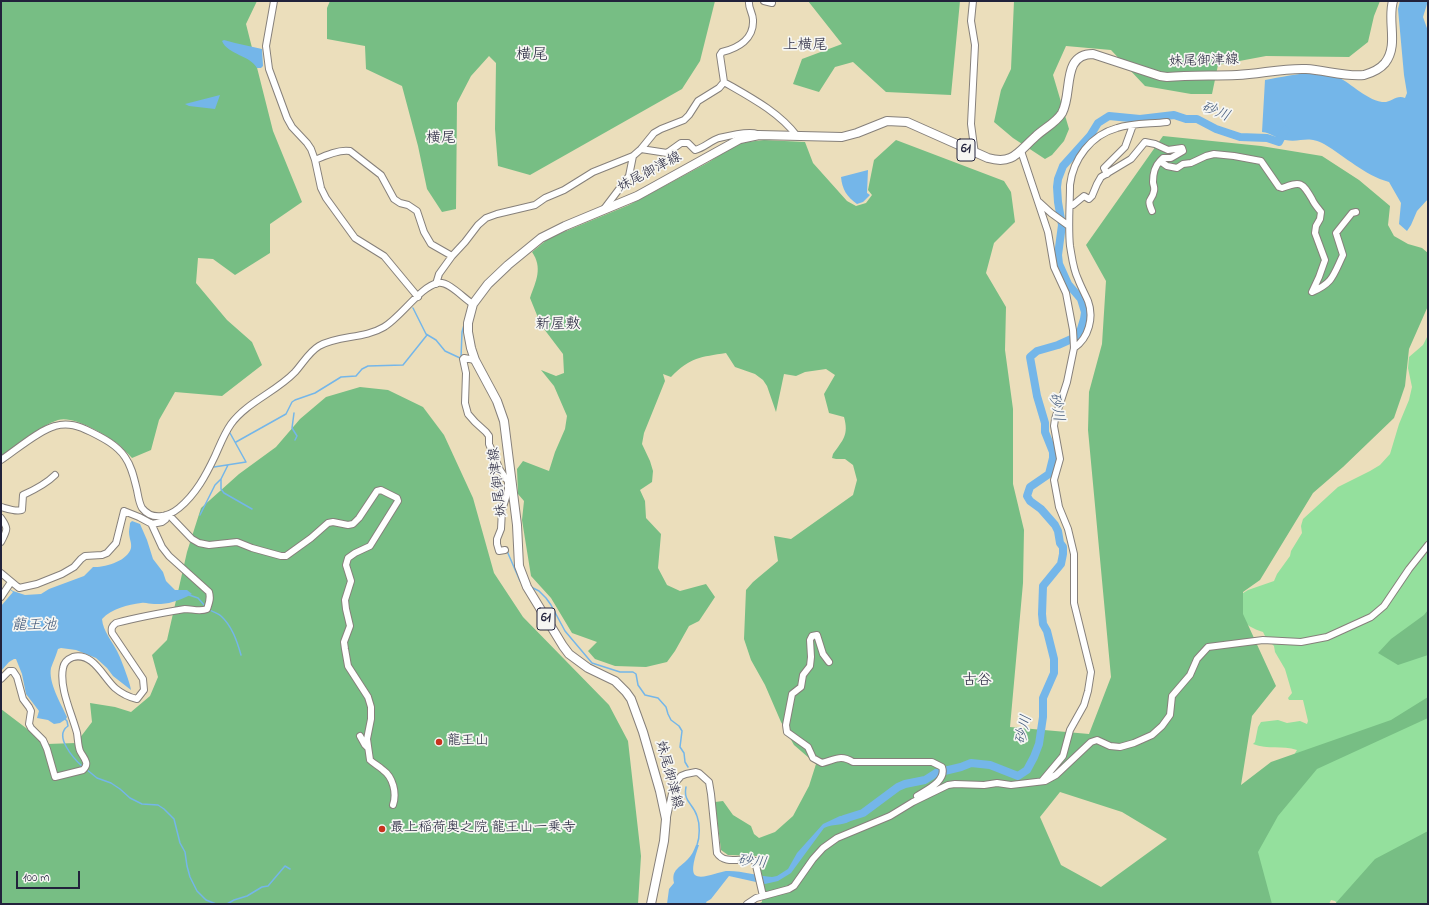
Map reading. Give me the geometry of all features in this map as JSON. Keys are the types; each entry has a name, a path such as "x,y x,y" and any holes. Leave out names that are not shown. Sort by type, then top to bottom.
{"main road":[{"name":"妹尾御津線","path":"651,904 664,841 666,819 660,791 643,732 631,699 615,681 588,668 569,654 527,587 519,566 517,525 510,481 504,421 496,401 474,360 468,332 468,323 473,304 488,284 508,265 541,238 656,186 740,139 759,135 842,137 857,133 887,121 896,121 908,122 975,154 1001,160 1009,158 1022,151 1034,137 1054,122 1061,114 1067,97 1072,66 1075,60 1080,56 1093,54 1167,77 1237,75 1306,69 1363,75 1378,69 1385,63 1389,55 1391,46 1393,1"}],"street":[{"path":"274,1 266,46 269,68 287,118 292,128 307,143 315,160 321,188 326,198 355,238 384,256 418,297"},
{"path":"436,284 440,274 452,256 478,225 486,218 535,205 545,198 564,190 593,172 633,156 654,133 660,129 684,120 698,101 720,88 724,82 720,55 722,52 743,44 752,28 753,20 748,6 749,1"},
{"path":"764,1 772,3"},
{"path":"973,1 971,21 975,45 971,124 975,154"},
{"path":"724,82 765,107 791,129 796,136"},
{"path":"1074,345 1081,343 1090,324 1089,303 1075,271 1068,225 1071,175 1076,162 1094,139 1105,133 1117,128 1167,122"},
{"path":"1107,174 1104,168 1125,147 1133,126"},
{"path":"641,149 667,153 681,143 688,143 695,150 701,149 718,138 755,132 759,135"},
{"path":"1070,206 1084,196 1089,199 1101,177 1131,159 1145,142 1168,150 1179,147 1183,149 1183,151 1171,158 1163,158 1155,166 1153,183 1154,193 1149,200 1152,212"},
{"path":"315,160 338,152 350,151 381,176 394,199 400,203 408,204 417,211 424,232 431,244 452,256"},
{"path":"1022,151 1048,232 1054,267 1066,293 1073,334 1074,345 1067,382 1054,426 1060,459 1054,480 1059,507 1068,529 1074,554 1074,603 1091,672 1084,705 1070,730 1063,756 1041,782"},
{"path":"1160,161 1167,166 1177,168 1184,164 1191,163 1214,154 1258,160 1261,161 1279,187 1282,188 1294,184 1303,186 1309,192 1312,200 1321,212 1315,233 1316,241 1325,260 1312,292 1326,285 1332,278 1343,255 1336,233 1352,213 1356,212"},
{"path":"603,210 629,176 633,156"},
{"path":"1038,202 1058,219 1068,225"},
{"path":"1,460 48,428 65,424 75,425 99,436 124,455 129,464 142,508 149,514 157,517 168,515 180,508 200,485 207,474 222,439 231,424 240,414 281,385 295,372 309,354 320,346 371,333 383,328 396,318 425,290 436,284 443,283 450,286 465,300 473,304"},
{"path":"474,360 463,359 466,373 465,403 472,418 489,436 489,444 500,470 510,481 500,520 502,529 497,539 499,551 505,550"},
{"path":"1,508 20,511 23,508 23,495 50,480 55,475"},
{"path":"168,515 192,539 199,543 209,545 238,542 252,548 286,556 311,538 328,523 348,525 354,524 377,491 381,490 397,498 398,501 370,546 355,552 348,558 346,565 352,581 345,600 350,626 344,642 348,666 368,697 371,707 371,719 367,739 370,760 388,775 392,781 395,800 393,805"},
{"path":"1,573 9,586 19,588 37,584 62,574 74,567 85,556 102,555 112,550 116,543 124,511 151,523 162,522 168,515"},
{"path":"1,518 7,528 7,532 1,542"},
{"path":"1,678 9,671 13,671 17,677 20,694 31,711 29,724 42,740 47,749 55,777 83,770 86,767 86,761 80,751 62,679 64,664 68,659 74,657 87,658 95,664 114,687 128,697 137,698 144,690 143,679 112,632 113,625 154,614 189,609 204,610 210,601 208,592 169,556 162,546 151,523"},
{"path":"747,904 756,898 789,890 794,886 813,859 823,848 837,838 890,816 913,802 948,785 984,785 996,783 1011,785 1041,782 1056,775 1091,742 1097,740 1110,746 1120,747 1152,735 1162,726 1170,715 1172,696 1190,675 1197,659 1208,647 1263,640 1301,642 1327,637 1370,617 1384,606 1409,569 1428,545"},
{"path":"1,597 9,586"},
{"path":"829,662 823,654 817,635 812,636 810,640 810,666 803,675 801,687 792,694 786,725 787,732 808,747 813,758 822,763 840,757 848,758 854,762 932,762 942,767 942,776 933,785 915,798 913,802"},
{"path":"360,736 368,748"},
{"path":"666,819 668,816 674,784 681,776 696,772 699,773 708,782 711,794 717,853 719,856 728,860 748,859 756,862 763,896"}],"green space":[{"path":"1,1 257,1 246,24 273,131 302,202 270,224 270,253 235,275 213,259 198,258 196,283 227,320 252,342 262,365 222,396 175,392 159,420 151,450 132,458 117,443 104,435 88,426 72,420 64,419 50,423 43,427 1,457"},
{"path":"330,1 715,1 700,61 682,89 530,175 498,166 495,129 496,63 489,56 471,76 457,103 456,209 442,212 427,189 418,146 402,86 366,69 365,46 327,39 327,8"},
{"path":"808,1 960,1 951,95 886,92 853,62 835,67 819,92 793,84 802,59 842,44"},
{"path":"1014,1 1380,1 1374,16 1368,42 1349,57 1266,56 1218,65 1212,94 1191,94 1145,86 1111,50 1066,46 1053,75 1069,129 1064,141 1052,155 1045,159 1013,138 994,122 1001,90 1011,69"},
{"path":"1163,136 1261,146 1322,156 1359,180 1390,206 1388,225 1394,236 1408,244 1422,248 1428,253 1428,306 1409,349 1405,386 1394,418 1343,467 1313,493 1260,580 1243,592 1243,614 1276,686 1252,716 1241,785 1271,762 1391,720 1428,697 1428,718 1317,769 1278,816 1258,852 1272,904 758,904 762,902 759,856 728,855 721,850 715,802 723,801 733,815 751,826 754,834 759,838 775,832 793,816 809,786 816,764 794,745 781,722 765,685 751,660 744,639 746,590 753,582 778,561 774,536 791,539 853,495 857,480 853,465 845,459 832,458 844,437 846,428 844,417 829,413 824,394 835,375 826,369 805,372 796,376 784,374 776,412 767,386 763,380 755,374 735,367 726,353 696,359 684,365 671,377 663,374 665,381 644,433 642,444 653,471 652,482 640,490 645,501 646,518 661,534 658,568 667,585 680,591 706,584 715,597 699,621 689,626 667,662 646,667 615,666 595,659 588,651 597,642 572,633 551,598 531,576 522,520 524,501 518,494 517,469 523,461 549,471 565,429 567,416 554,386 541,370 556,376 564,373 563,354 541,325 530,298 538,269 532,252 549,238 629,205 709,162 738,143 764,140 805,142 813,163 847,201 856,206 866,203 872,195 868,190 874,160 896,140 1004,181 1011,192 1015,222 994,243 986,273 1006,307 1005,350 1013,409 1013,484 1024,530 1023,583 1010,727 1089,734 1111,677 1088,430 1089,392 1102,344 1106,281 1086,245","holes":["1060,792 1122,812 1167,839 1101,887 1061,865 1040,817"]},
{"path":"1428,335 1428,863 1338,904 1331,900 1329,904 1266,904 1238,871 1289,763 1297,750 1264,747 1253,744 1261,722 1278,720 1287,723 1300,721 1307,724 1308,721 1303,700 1289,700 1288,698 1292,693 1285,669 1275,652 1274,646 1266,638 1263,632 1246,624 1232,600 1248,590 1274,581 1277,574 1290,556 1291,551 1302,533 1301,526 1303,519 1338,487 1380,465 1390,454 1399,424 1409,400 1412,387 1408,368 1409,357 1423,345"},
{"path":"360,387 388,390 423,407 444,435 473,498 494,573 523,617 609,705 628,741 641,856 638,904 1,904 1,709 47,744 76,743 92,722 90,703 115,707 131,712 150,696 158,677 152,655 167,640 187,552 201,508 239,474 276,447 300,419 326,397"},
{"path":"1428,610 1428,655 1398,665 1378,653 1391,639 1424,615"},
{"path":"1428,831 1428,904 1335,904 1375,859"}],"water":[{"path":"1400,1 1428,1 1423,17 1428,31 1428,199 1417,211 1407,231 1399,224 1401,203 1389,182 1371,175 1318,141 1291,141 1262,132 1265,80 1299,74 1325,73 1345,81 1363,94 1375,100 1385,102 1399,97 1405,98 1407,93 1398,9"},
{"path":"224,40 262,49 263,66 261,68 257,68 249,60 225,46 222,41"},
{"path":"220,95 215,109 189,106 185,104"},
{"path":"868,170 867,193 870,195 863,202 857,204 850,199 841,177"},
{"name":"龍王池","path":"132,521 140,524 153,559 163,572 166,581 175,590 187,590 192,594 169,603 143,603 126,606 110,612 102,619 106,632 120,658 131,690 113,676 96,658 76,650 58,649 51,668 51,680 67,717 60,723 54,724 48,720 37,718 39,711 26,694 22,674 16,659 9,662 1,671 1,606 13,592 2,584 13,591 25,595 41,594 49,589 84,576 93,567 115,563 129,553 131,544 129,532 130,523"},
{"path":"840,816 853,816 854,818 847,823 824,828 791,873 778,881 765,884 729,876 711,899 706,902 707,904 667,904 669,889 674,883 673,878 675,872 693,852 696,845 699,845 694,860 693,869 695,875 701,877 731,871 772,877 777,876 788,869 797,853 823,824"}],"waterway":[{"name":"砂川","path":"844,819 863,813 898,787 925,780 936,773 971,763 990,765 1018,776 1027,770 1039,744 1043,717 1043,698 1054,673 1054,659 1047,631 1043,624 1043,586 1061,564 1063,547 1060,543 1058,531 1055,525 1041,509 1030,501 1027,496 1030,487 1049,474 1053,458 1053,452 1045,432 1045,423 1037,396 1030,357 1037,351 1058,345 1076,337 1081,329 1085,312 1081,299 1068,284 1059,264 1058,255 1062,225 1057,187 1058,179 1063,166 1090,136 1098,123 1109,116 1140,119 1174,115 1186,119 1197,119 1216,129 1240,137 1267,138 1279,142 1285,130"},
{"path":"413,308 426,334 436,340 445,351 460,358"},
{"path":"461,358 462,332 464,325"},
{"path":"236,442 286,414 292,402 295,400 315,393 341,377 356,376 362,369 368,366 403,365 427,335"},
{"path":"294,413 292,428 297,436 295,440"},
{"path":"214,467 246,462 230,433"},
{"path":"200,515 215,485 221,479 228,465"},
{"path":"221,479 221,489 224,493 252,509"},
{"path":"506,551 520,581"},
{"path":"531,587 539,591 546,598 565,631 592,663 620,672 633,672 636,674 638,685 645,695 658,698 666,707 671,720 679,726 682,731 680,747 684,753 685,762 688,767"},
{"path":"189,595 198,598 205,606"},
{"path":"210,610 220,615 228,624 236,639 241,655"},
{"path":"65,719 68,726 64,730 63,736 66,747 83,767"},
{"path":"86,769 97,778 111,783 130,798 142,804 158,805 174,819 180,843 185,852 190,877 197,891 206,900 216,904"},
{"path":"686,787 685,792 687,799 695,812 699,823 697,845"},
{"path":"227,904 247,896 262,887 268,886 285,866 290,869"}],"place":[{"name":"龍王山","path":"439,742"},
{"name":"最上稲荷奥之院 龍王山一乗寺","path":"382,829"}],"district":[{"name":"上横尾","path":"805,47"},
{"name":"横尾","path":"532,56"},
{"name":"横尾","path":"441,140"},
{"name":"新屋敷","path":"558,326"},
{"name":"古谷","path":"977,682"}]}
